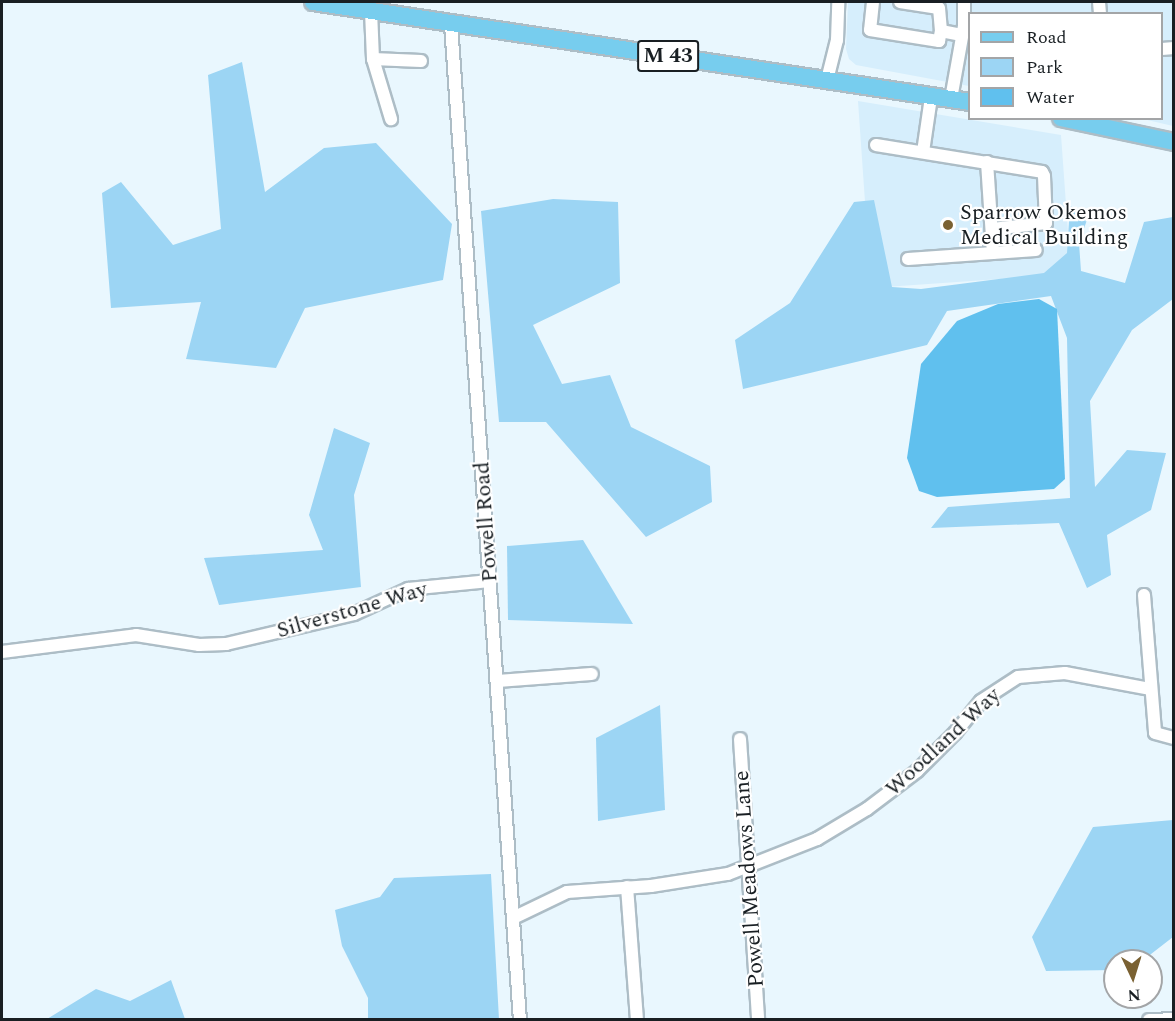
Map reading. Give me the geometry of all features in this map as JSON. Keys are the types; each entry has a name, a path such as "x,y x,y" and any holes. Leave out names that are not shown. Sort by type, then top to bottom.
{"main road":[{"name":"M 43","path":"313,2 968,102"},
{"path":"1070,120 1173,142"}],"street":[{"path":"827,80 837,40 838,2"},
{"path":"873,2 870,30 939,41 941,31 939,8 900,2"},
{"path":"951,99 965,29 964,2"},
{"path":"371,11 373,59 391,119"},
{"name":"Powell Road","path":"451,24 520,1020"},
{"path":"941,31 965,29"},
{"path":"373,59 421,61"},
{"path":"923,152 931,97"},
{"path":"876,145 1040,170 1044,177 1046,223 992,229"},
{"path":"987,162 993,253"},
{"path":"908,259 1036,250"},
{"name":"Silverstone Way","path":"2,652 136,635 200,645 223,645 354,614 408,589 490,581"},
{"path":"1144,595 1155,733 1173,738"},
{"name":"Woodland Way","path":"513,918 567,892 728,874 817,839 867,809 917,771 955,733 981,701 1018,677 1065,673 1150,689"},
{"path":"497,681 592,674"},
{"name":"Powell Meadows Lane","path":"740,739 758,1020"},
{"path":"627,887 637,1020"},
{"path":"1149,1020 1173,1019"}],"shaded area":[{"path":"848,2 1173,2 1173,126 1147,120 1163,120 1163,12 968,12 968,86 856,65 849,59 846,49"},
{"path":"858,101 1061,135 1071,274 871,288"}],"green space":[{"path":"242,62 265,192 324,148 376,143 452,224 443,280 305,308 276,368 186,359 201,302 111,308 102,193 121,182 173,245 221,229 208,75"},
{"path":"553,199 618,202 620,283 533,325 562,384 610,375 631,427 710,466 712,502 646,537 546,422 499,422 481,211"},
{"path":"874,200 892,287 921,289 1044,273 1067,253 1070,206 1089,214 1079,243 1081,271 1125,283 1144,222 1173,217 1173,299 1132,330 1090,401 1095,487 1127,450 1166,453 1151,510 1107,535 1111,575 1087,588 1059,523 931,528 948,507 1070,498 1067,338 1051,296 947,311 927,345 743,389 735,340 790,303 854,202"},
{"path":"334,428 370,443 354,495 361,587 219,605 204,558 323,550 309,515"},
{"path":"583,540 633,624 508,620 507,546"},
{"path":"660,705 665,810 598,821 596,738"},
{"path":"1173,820 1173,937 1158,949 1103,949 1103,970 1046,971 1032,937 1093,827"},
{"path":"491,874 499,1019 368,1019 368,998 342,946 335,910 380,897 394,878"},
{"path":"171,980 185,1019 47,1019 96,989 130,1001"}],"water":[{"path":"1039,299 1057,309 1065,479 1054,489 937,497 919,491 907,458 921,364 957,321 998,304"}],"place":[{"name":"Sparrow Okemos Medical Building","path":"948,225"}]}
